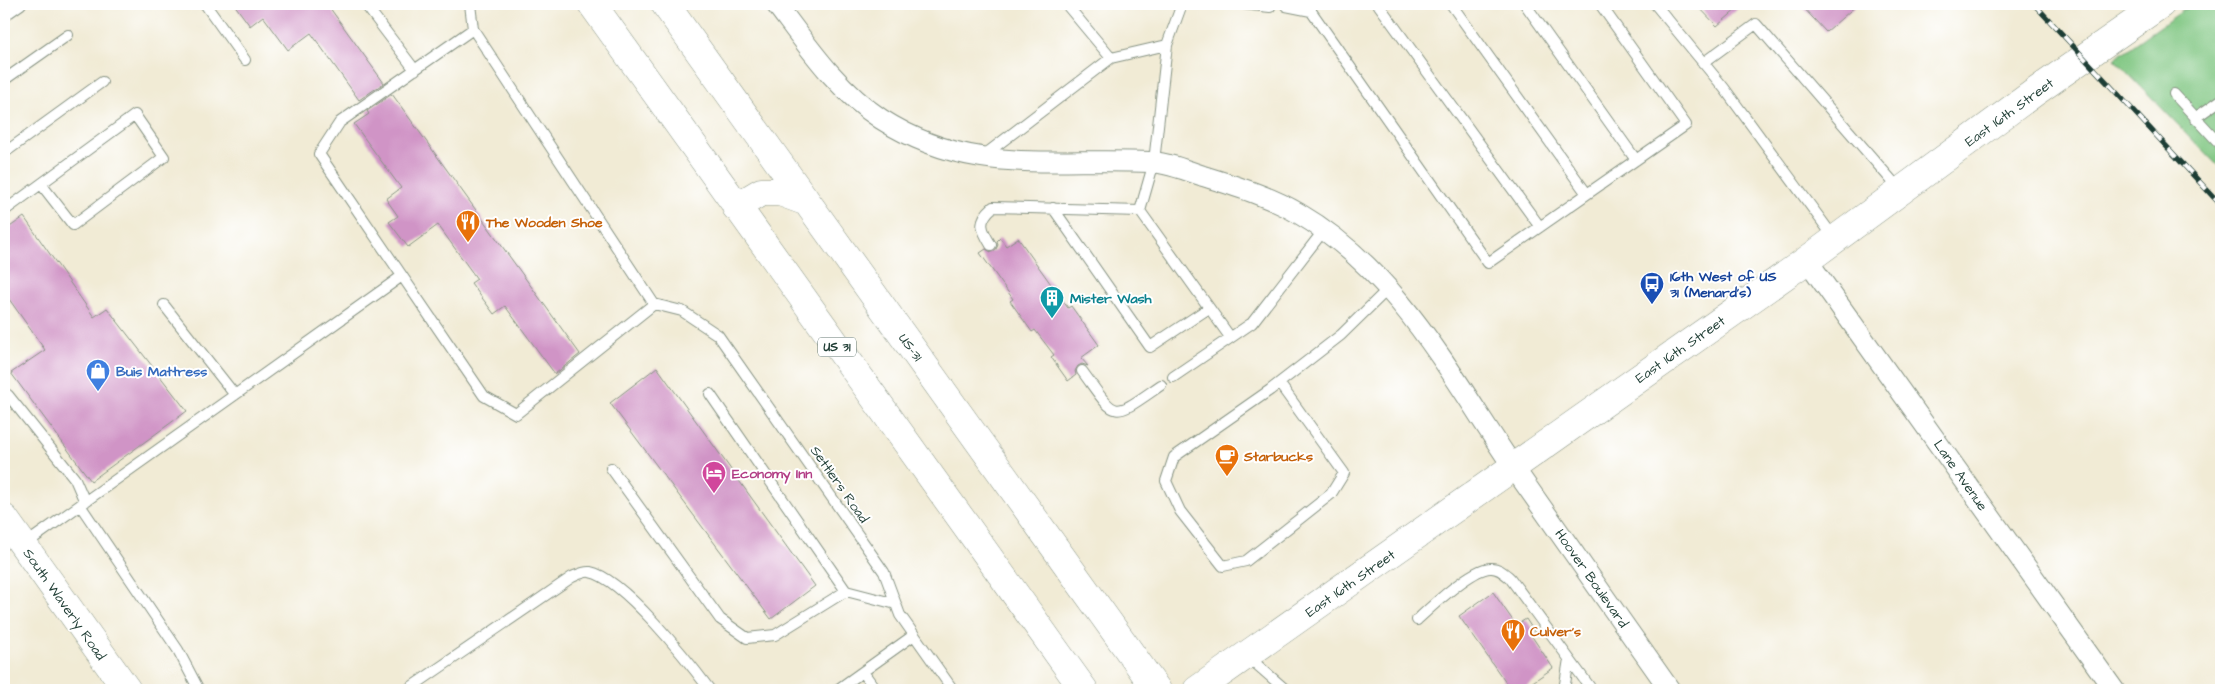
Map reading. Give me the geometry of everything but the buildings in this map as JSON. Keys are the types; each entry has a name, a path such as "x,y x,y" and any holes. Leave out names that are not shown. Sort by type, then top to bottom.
{"main road":[{"name":"US 31","path":"592,4 1084,690"},
{"name":"US-31","path":"665,4 1157,690"},
{"name":"East 16th Street","path":"1197,690 1807,260 2035,92 2162,4"},
{"path":"736,207 761,192 780,192 807,202"},
{"name":"South Waverly Road","path":"4,518 126,690"}],"street":[{"name":"Hoover Boulevard","path":"776,4 831,74 852,97 880,118 910,135 945,150 980,158 1012,161 1154,162 1251,191 1297,212 1324,230 1363,262 1389,288 1425,334 1513,466 1670,690"},
{"name":"Lane Avenue","path":"1807,260 2114,690"}],"lane":[{"path":"4,16 20,4"},
{"path":"205,4 245,60"},
{"path":"365,4 415,70"},
{"path":"470,4 473,29 654,304 516,414 484,396 319,154 340,122 473,29"},
{"path":"1066,4 1111,58"},
{"path":"1140,211 1154,162 1168,45 1182,4"},
{"path":"1243,4 1270,7"},
{"path":"1378,4 1540,227"},
{"path":"1451,4 1587,194"},
{"path":"1526,4 1636,160"},
{"path":"1286,6 1311,7 1488,263 1686,125 1600,4"},
{"path":"1655,4 1703,63 1835,239"},
{"path":"1703,63 1756,24 1901,190"},
{"path":"4,80 68,35"},
{"path":"980,158 1111,58 1168,45"},
{"path":"4,153 102,82"},
{"path":"2174,94 2221,146"},
{"path":"2195,118 2221,100"},
{"path":"4,211 135,115 164,158 73,225 41,184"},
{"path":"991,245 983,232 982,223 985,214 993,207 1140,211"},
{"path":"1053,208 1150,347 1209,308"},
{"path":"1140,211 1230,337"},
{"path":"1173,377 1252,323 1324,230"},
{"path":"23,546 402,276"},
{"path":"1279,383 1344,473 1331,494 1246,560 1223,566 1180,511 1166,482 1174,457 1279,383 1341,335 1389,288"},
{"name":"Settlers Road","path":"654,304 682,311 718,335 884,572 900,615 953,690"},
{"path":"164,305 235,394"},
{"path":"1082,371 1108,407 1116,412 1124,411 1161,385"},
{"path":"710,394 846,591 896,604"},
{"path":"8,395 74,479 83,503 178,650 199,690"},
{"path":"611,468 720,619 747,638 775,635 846,591"},
{"path":"1417,620 1444,595 1479,571 1489,568 1499,569 1510,578 1592,690"},
{"path":"407,690 572,577 588,572 605,577 630,599 688,662 710,690"},
{"path":"837,690 914,635"},
{"path":"1246,656 1286,690"},
{"path":"1564,690 1569,659"},
{"path":"863,672 876,690"}],"green space":[{"path":"2192,4 2221,4 2221,169 2114,59"}],"railway":[{"path":"2034,4 2221,205"}],"place":[{"name":"The Wooden Shoe","path":"468,243"},
{"name":"16th West of US 31 (Menard's)","path":"1652,305"},
{"name":"Mister Wash","path":"1052,319"},
{"name":"Buis Mattress","path":"98,392"},
{"name":"Starbucks","path":"1227,477"},
{"name":"Economy Inn","path":"714,494"},
{"name":"Culver's","path":"1513,652"}]}
